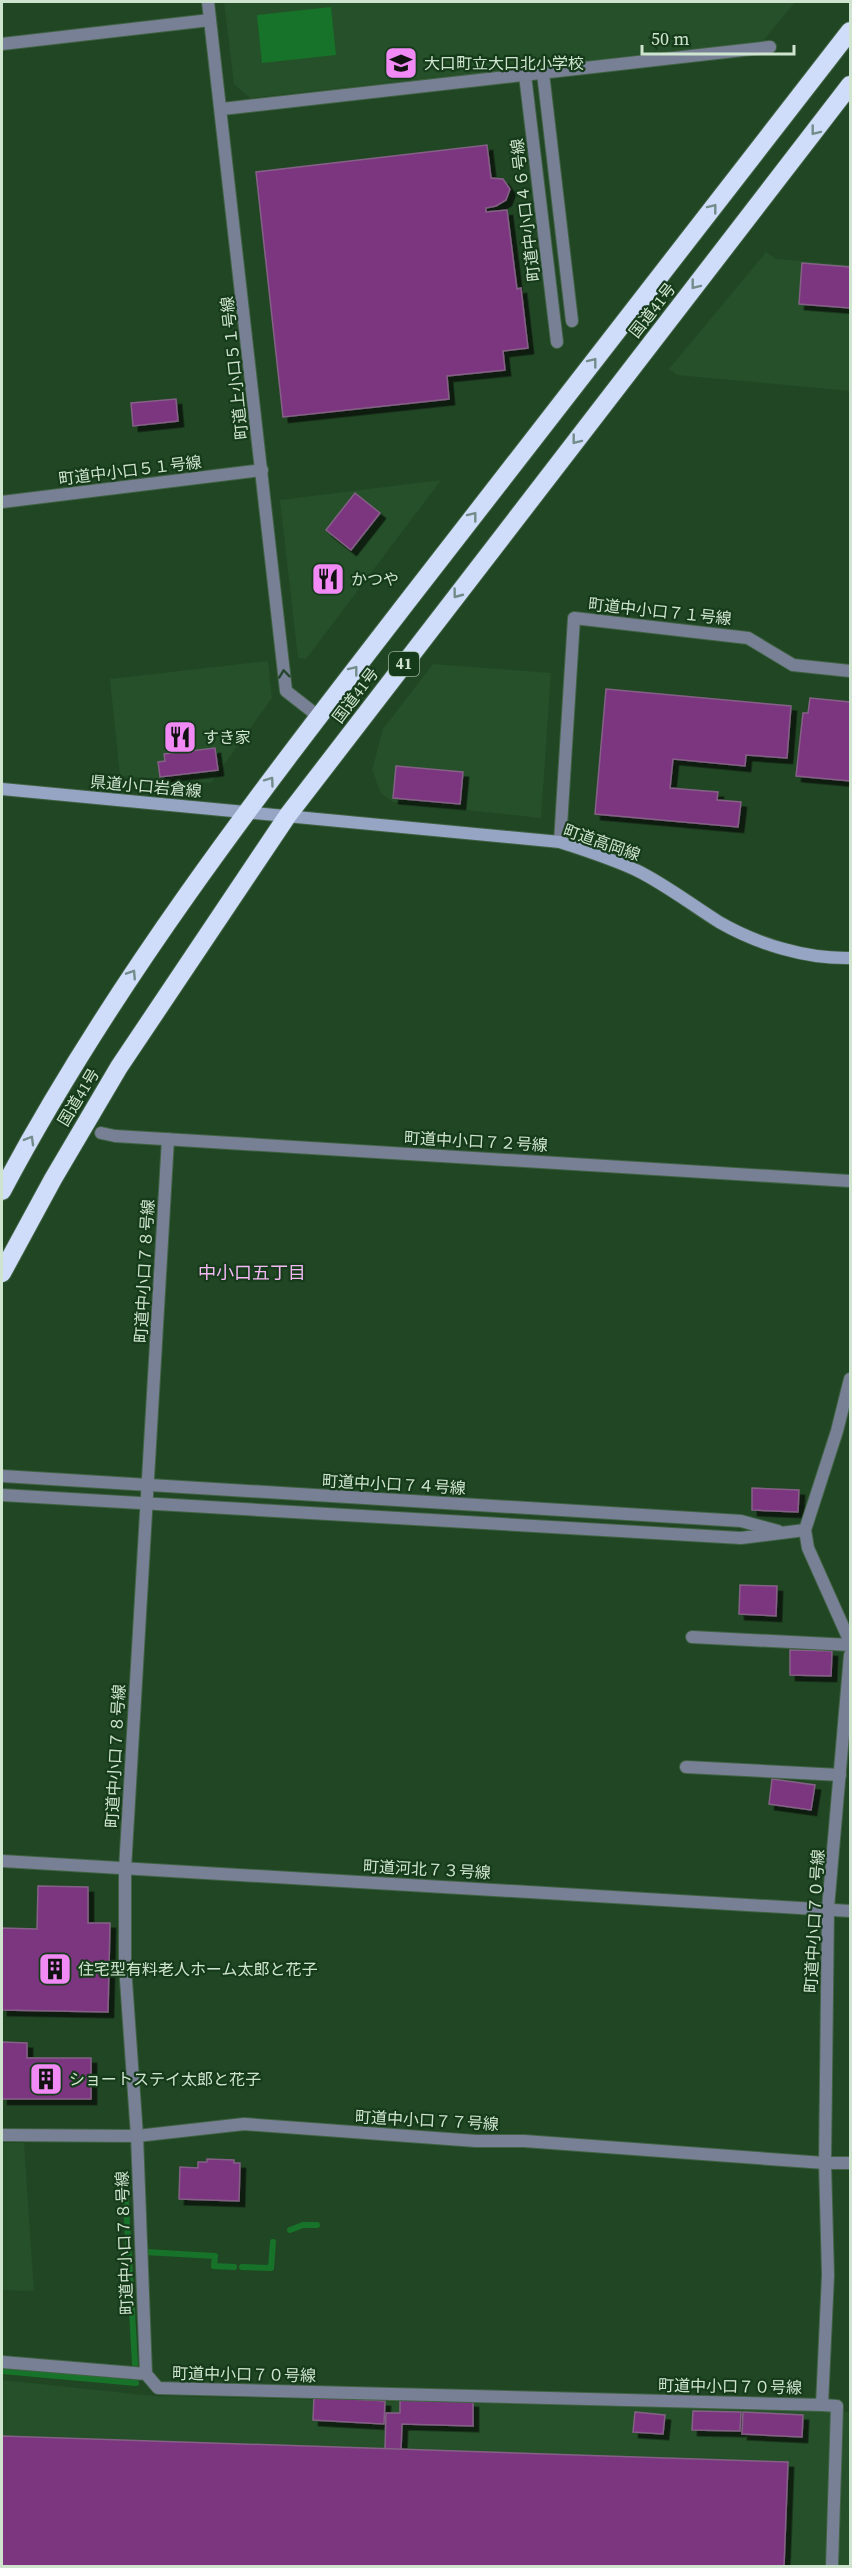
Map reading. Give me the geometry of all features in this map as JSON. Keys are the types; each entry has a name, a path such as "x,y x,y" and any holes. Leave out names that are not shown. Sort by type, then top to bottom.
{"highway":[{"name":"国道41号","path":"2,1191 61,1086 121,990 201,872 318,716 850,31"},
{"name":"国道41号","path":"2,1273 53,1179 119,1066 288,815 850,85"}],"street":[{"name":"町道上小口５１号線","path":"208,2 222,109 286,691 318,716"},
{"path":"2,44 210,20"},
{"path":"222,109 770,47"},
{"path":"543,73 572,321"},
{"name":"町道中小口４６号線","path":"525,75 557,342"},
{"name":"町道中小口５１号線","path":"2,502 262,471"},
{"name":"町道中小口７１号線","path":"560,843 574,618 748,638 793,665 850,670"},
{"name":"県道小口岩倉線","path":"2,789 288,815"},
{"name":"町道高岡線","path":"288,815 560,843 610,859 638,871 720,922 754,938 815,955 850,958"},
{"name":"町道中小口７２号線","path":"101,1133 850,1181"},
{"name":"町道中小口７８号線","path":"146,2374 137,2136 125,1966 125,1869 168,1139"},
{"path":"692,1637 850,1643 808,1548 805,1530 837,1431 850,1379"},
{"name":"町道中小口７４号線","path":"2,1476 741,1521 783,1533"},
{"name":"町道中小口７４号線","path":"2,1495 741,1538 805,1530"},
{"name":"町道中小口７０号線","path":"2,2362 146,2374 158,2388 822,2405 828,2275 825,2163 828,1908 850,1655"},
{"path":"686,1767 840,1775"},
{"name":"町道河北７３号線","path":"2,1861 850,1911"},
{"name":"町道中小口７７号線","path":"2,2135 137,2136 244,2124 476,2141 524,2141 850,2163"},
{"path":"822,2405 837,2406 832,2566"}],"shaded area":[{"name":"大口町立大口北小学校","path":"224,2 795,2 763,41 250,98 234,84"},
{"path":"331,7 336,55 262,63 257,15"},
{"path":"766,252 776,259 850,265 850,391 677,375 669,369"},
{"name":"かつや","path":"441,480 306,659 298,658 280,500"},
{"name":"すき家","path":"268,661 272,698 211,783 120,776 110,679"},
{"path":"433,664 551,673 541,818 393,802 381,793 372,770 383,729"},
{"path":"2,2143 24,2143 34,2291 2,2290"},
{"path":"2,2380 154,2396 850,2412 850,2566 2,2566"}],"building":[{"path":"487,145 491,178 503,179 510,189 506,200 496,206 486,208 486,212 507,210 517,289 521,288 528,348 503,351 505,370 447,376 449,399 283,417 256,172"},
{"path":"802,263 850,267 850,308 799,304"},
{"path":"176,399 178,421 133,426 131,403"},
{"path":"355,493 380,513 351,550 326,530"},
{"path":"606,689 791,706 787,758 746,755 745,766 673,759 670,788 718,792 717,800 741,802 738,827 595,814"},
{"path":"810,698 850,702 850,781 796,776 803,713 808,713"},
{"path":"215,748 218,770 160,777 158,762 165,761 164,754"},
{"path":"396,766 463,772 460,804 393,798"},
{"path":"752,1488 799,1490 798,1512 752,1510"},
{"path":"740,1585 777,1586 776,1616 739,1614"},
{"path":"790,1650 832,1651 831,1676 790,1675"},
{"path":"772,1779 815,1785 811,1810 769,1804"},
{"name":"住宅型有料老人ホーム太郎と花子","path":"38,1886 88,1887 88,1923 110,1923 108,2012 2,2010 2,1928 37,1929"},
{"name":"ショートステイ太郎と花子","path":"2,2042 27,2043 27,2058 91,2058 91,2099 2,2099"},
{"path":"207,2159 234,2160 234,2163 240,2163 239,2201 179,2199 180,2167 198,2168 198,2162 207,2162"},
{"path":"314,2397 385,2401 384,2424 313,2420"},
{"path":"400,2400 473,2402 473,2426 402,2424 401,2450 385,2449 386,2413 400,2413"},
{"path":"693,2411 741,2412 740,2431 692,2430"},
{"path":"635,2412 665,2415 663,2434 633,2432"},
{"path":"743,2412 803,2415 802,2437 742,2434"},
{"path":"2,2436 788,2462 784,2566 2,2566"}],"waterway":[{"path":"125,2188 135,2364"},
{"path":"290,2230 303,2225 317,2225"},
{"path":"242,2267 271,2268 273,2242"},
{"path":"145,2252 215,2256 214,2266 234,2267"},
{"path":"2,2371 136,2383"}],"place":[{"name":"大口町立大口北小学校","path":"401,63"},
{"name":"かつや","path":"328,579"},
{"name":"すき家","path":"180,737"},
{"name":"住宅型有料老人ホーム太郎と花子","path":"55,1969"},
{"name":"ショートステイ太郎と花子","path":"46,2079"}],"district":[{"name":"中小口五丁目","path":"252,1273"}]}
